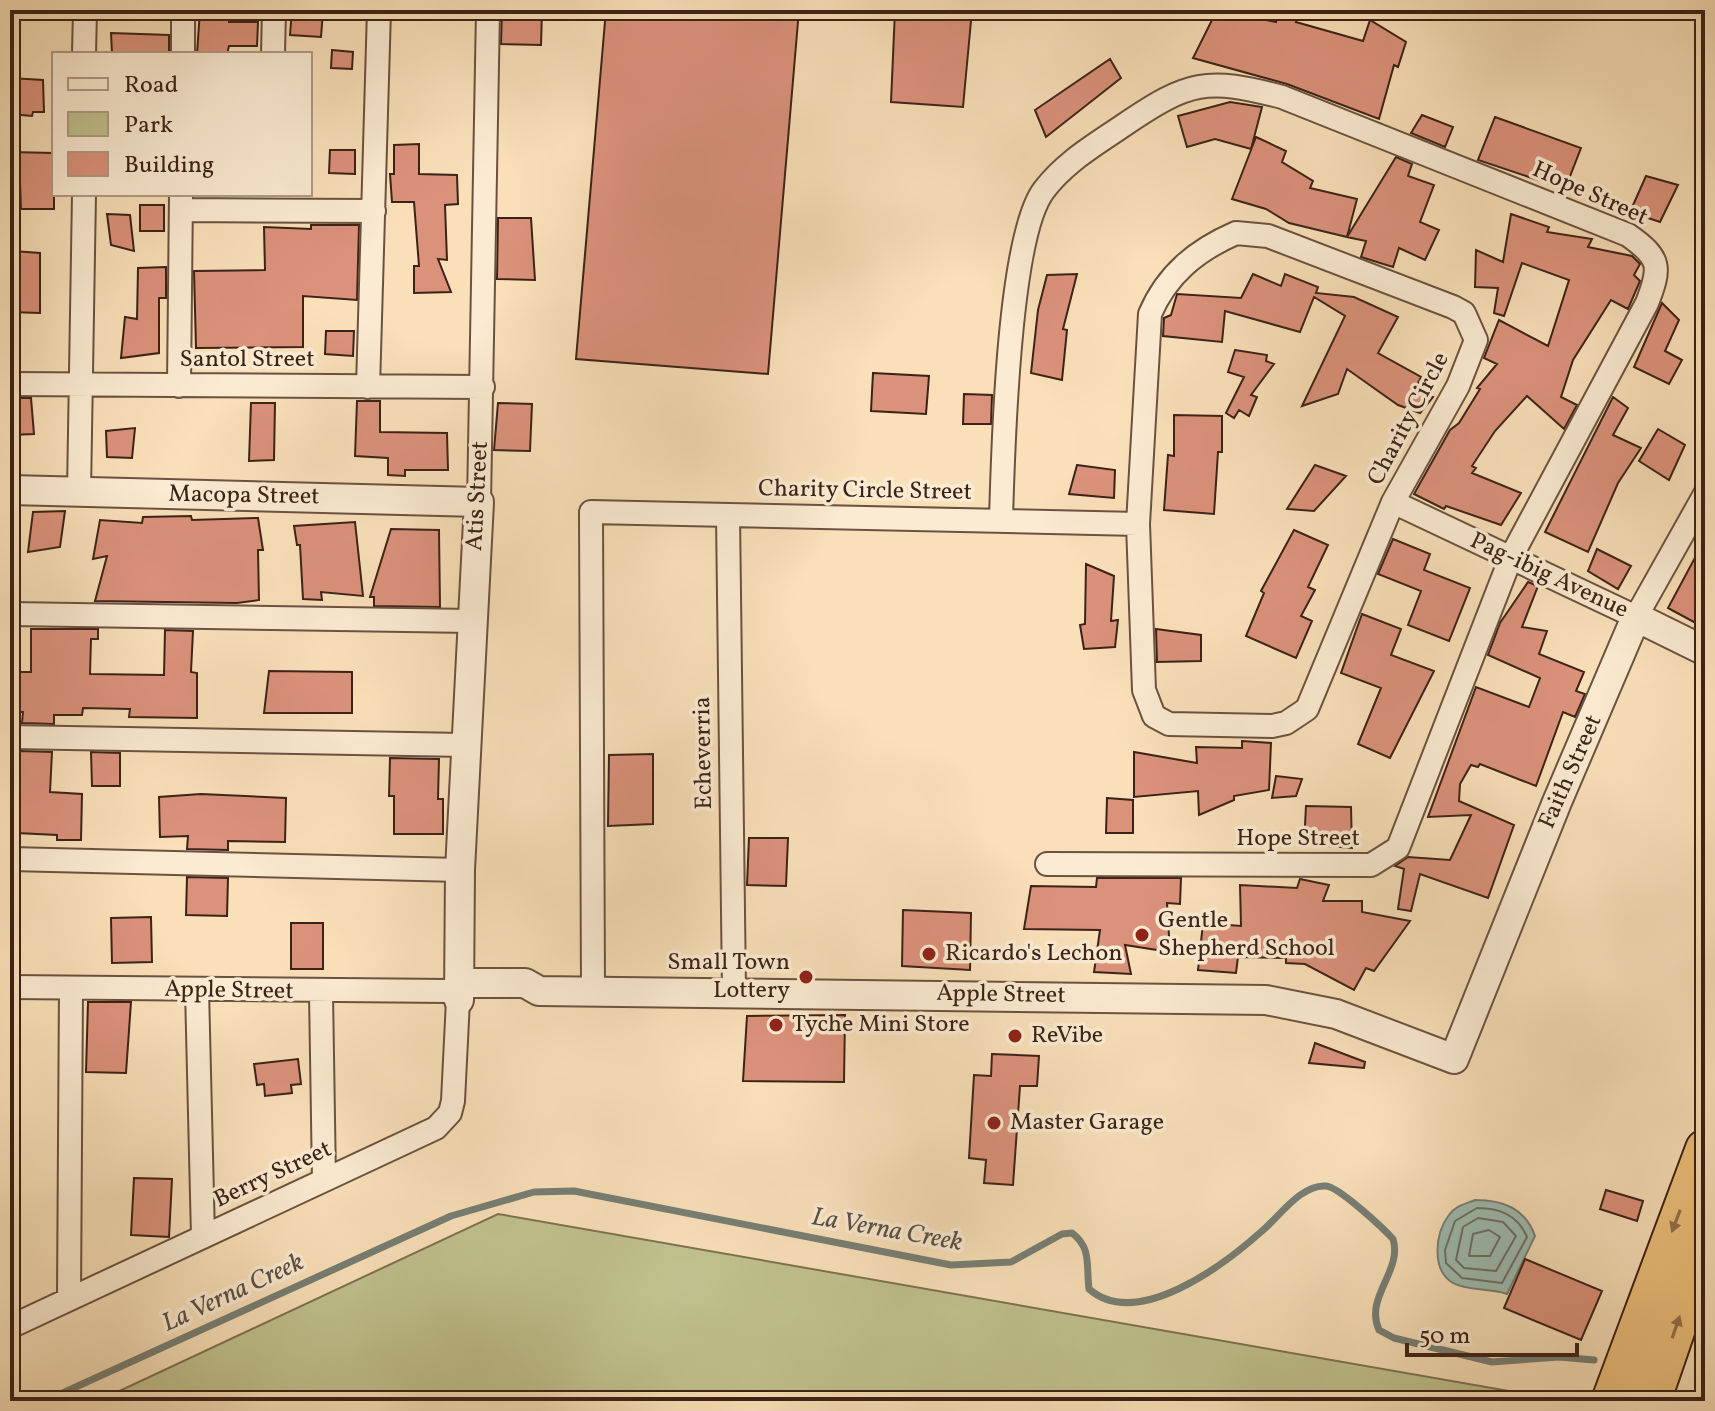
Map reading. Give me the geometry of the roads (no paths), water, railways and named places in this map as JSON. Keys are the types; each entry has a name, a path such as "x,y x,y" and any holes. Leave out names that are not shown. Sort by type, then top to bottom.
{"highway":[{"path":"1616,1400 1705,1149"},
{"path":"1651,1401 1705,1244"}],"street":[{"path":"84,52 85,10"},
{"path":"183,10 183,52"},
{"path":"273,52 274,10"},
{"path":"368,387 379,10"},
{"name":"Atis Street","path":"455,991 483,387 488,10"},
{"name":"Hope Street","path":"1001,519 1014,308 1029,220 1043,191 1071,161 1151,107 1208,83 1232,84 1282,97 1628,235 1649,249 1656,260 1654,285 1647,303 1511,557 1398,848 1371,865 1334,867 1047,864"},
{"path":"79,492 84,196"},
{"path":"179,386 181,202 269,202 374,211"},
{"name":"Charity Circle","path":"1236,233 1268,236 1464,313 1476,340 1472,357 1393,502 1307,709 1286,723 1272,726 1169,724 1154,716 1144,690 1138,524 1150,314 1159,291 1182,266 1210,245 1236,233"},
{"name":"Santol Street","path":"10,384 83,387 483,387"},
{"name":"Macopa Street","path":"10,490 479,502"},
{"name":"Faith Street","path":"1454,1059 1557,802 1636,617 1705,494"},
{"name":"Pag-ibig Avenue","path":"1393,502 1705,651"},
{"name":"Charity Circle Street","path":"593,991 591,512 1138,524"},
{"name":"Echeverria","path":"728,515 734,991"},
{"path":"10,614 472,621"},
{"path":"10,737 465,745"},
{"path":"10,859 460,870"},
{"name":"Apple Street","path":"10,987 321,993 455,991 525,1000 539,991 734,991 1266,1000 1336,1014 1454,1059"},
{"path":"69,1299 71,988"},
{"path":"197,990 203,1237"},
{"name":"Berry Street","path":"10,1327 425,1134 450,1113 455,991"},
{"path":"321,993 324,1180"}],"water":[{"path":"1475,1200 1504,1204 1519,1212 1535,1236 1507,1294 1459,1286 1446,1277 1438,1261 1438,1241 1444,1223 1454,1209"}],"waterway":[{"name":"La Verna Creek","path":"45,1401 451,1216 534,1192 574,1191 951,1265 1011,1262 1062,1234 1072,1233 1085,1251 1089,1289 1109,1300 1131,1302 1155,1298 1203,1275 1246,1245 1299,1196 1308,1190 1326,1186 1350,1200 1393,1239 1393,1262 1376,1306 1379,1330 1394,1338 1492,1362 1559,1357 1594,1360"}],"place":[{"name":"Gentle Shepherd School","path":"1142,935"},
{"name":"Ricardo's Lechon","path":"929,954"},
{"name":"Small Town Lottery","path":"806,977"},
{"name":"Tyche Mini Store","path":"776,1025"},
{"name":"ReVibe","path":"1015,1036"},
{"name":"Master Garage","path":"994,1123"}]}
